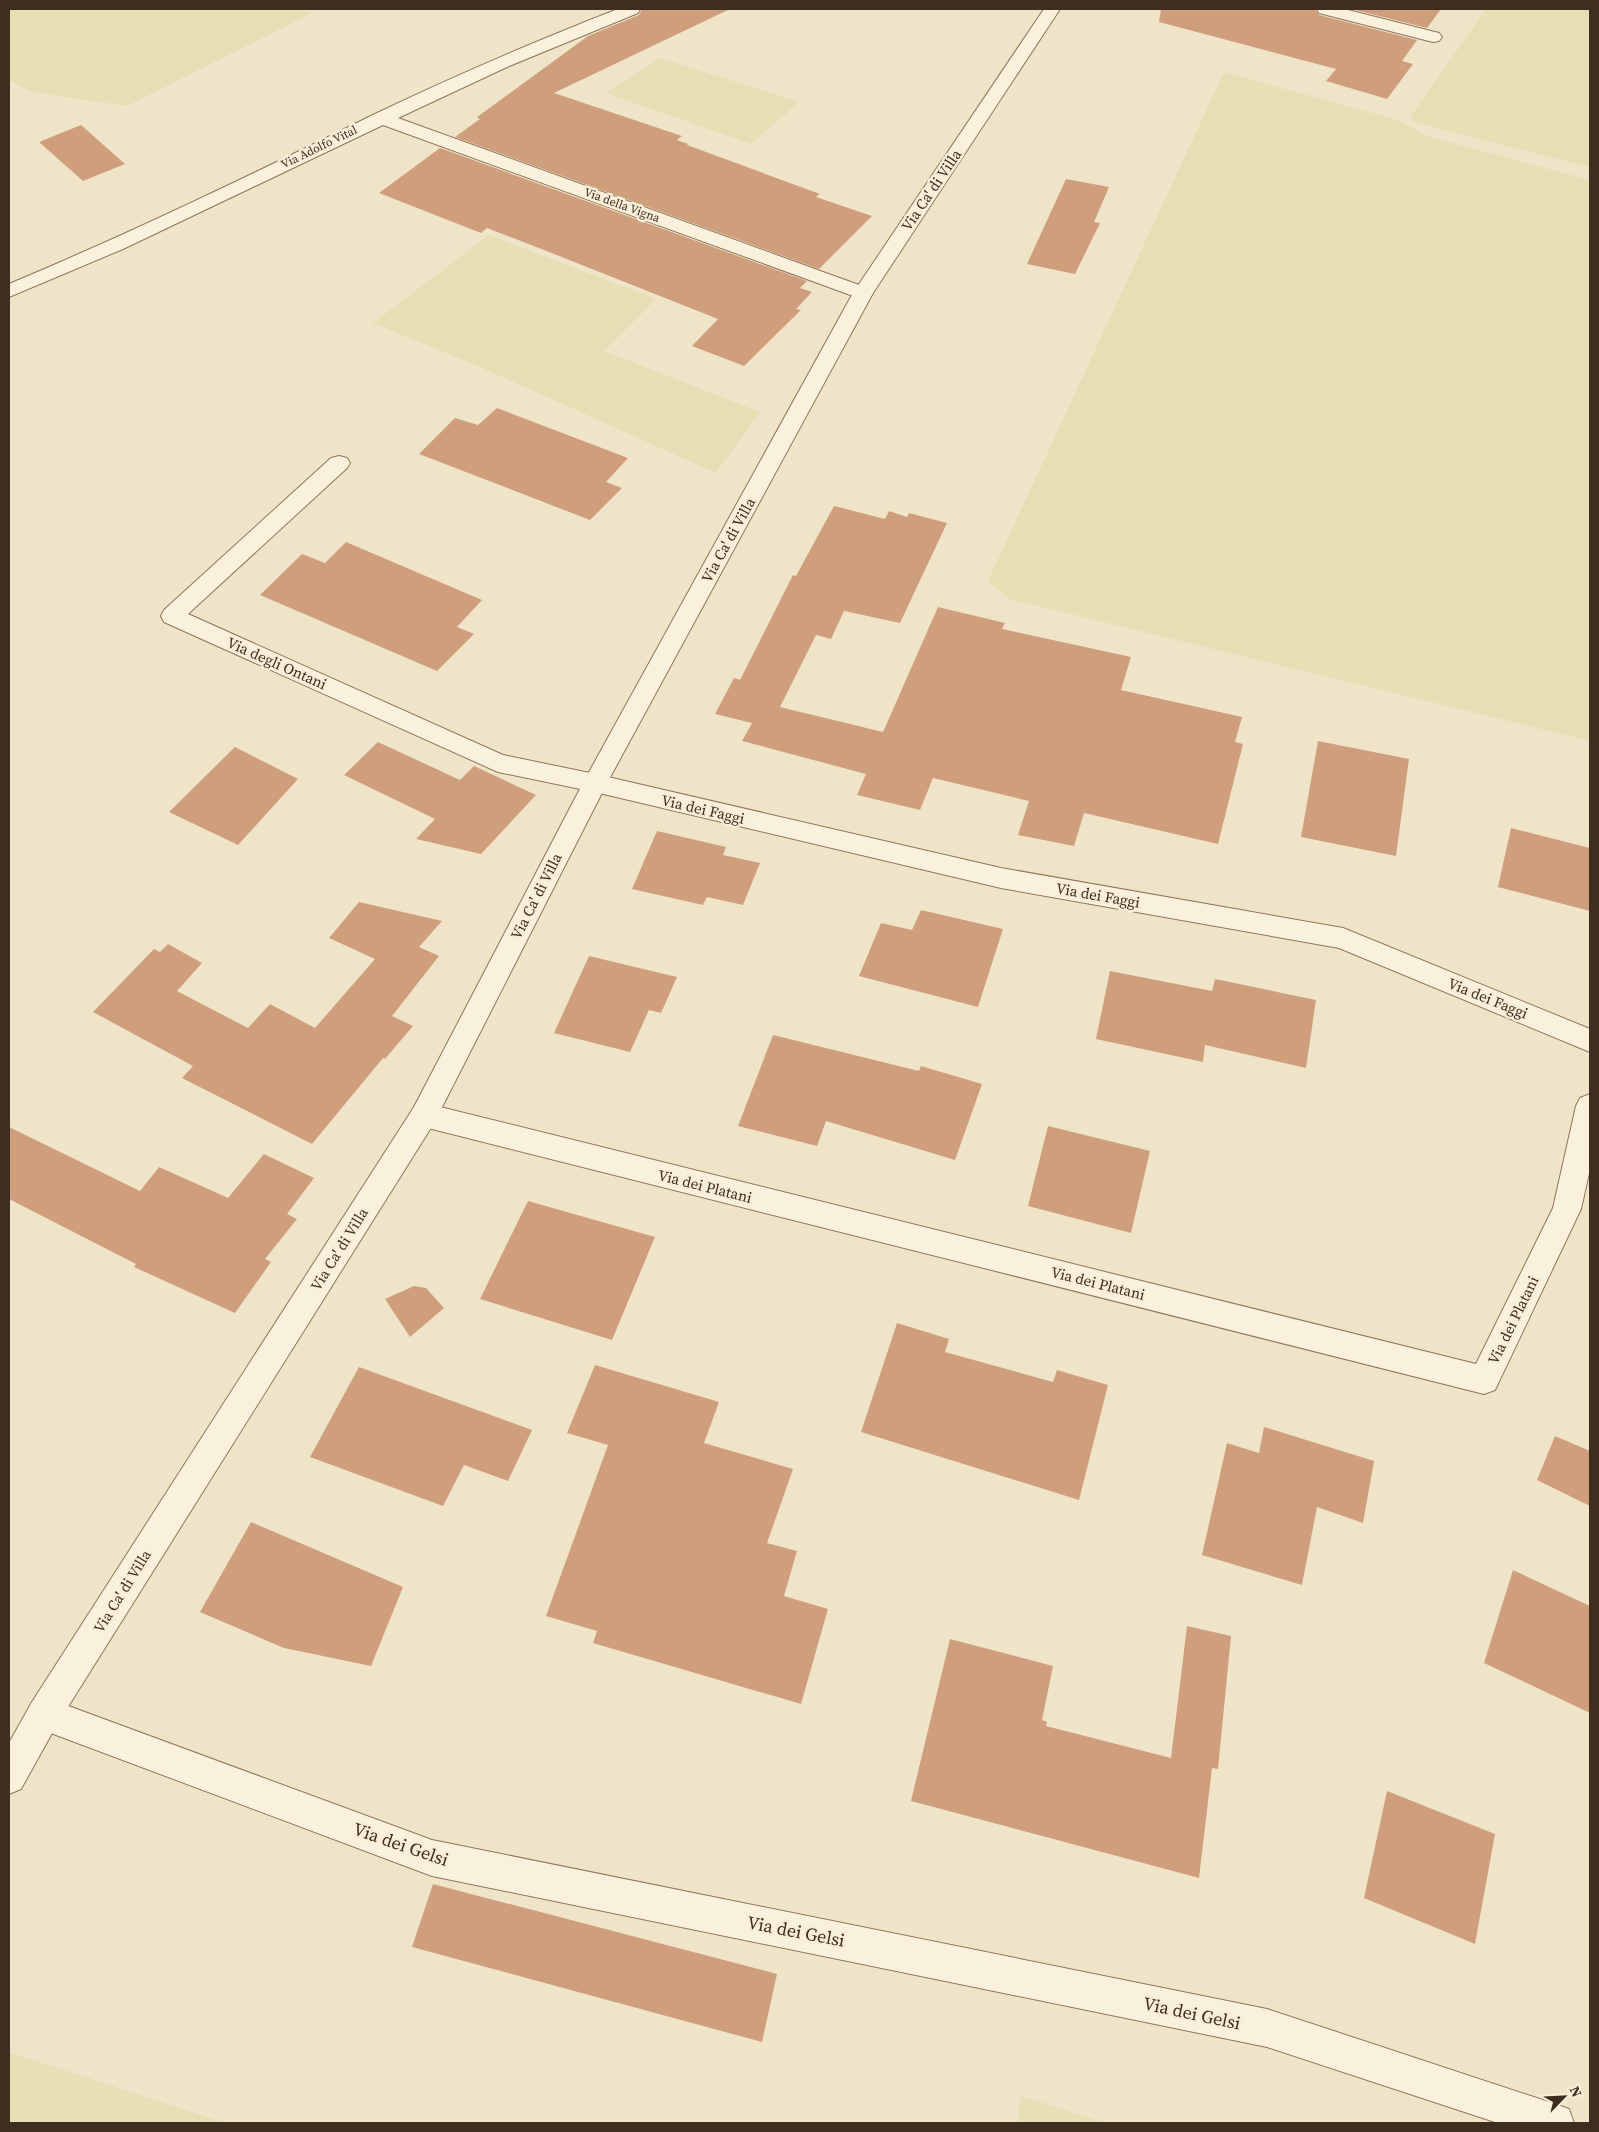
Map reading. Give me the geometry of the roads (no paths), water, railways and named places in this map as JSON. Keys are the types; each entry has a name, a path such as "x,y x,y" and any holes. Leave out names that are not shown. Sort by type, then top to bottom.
{"street":[{"name":"Via Adolfo Vital","path":"9,291 117,244 381,118 556,38 632,9"},
{"name":"Via Ca' di Villa","path":"9,1777 44,1714 424,1115 594,783 863,293 1052,9"},
{"path":"1325,9 1433,36"},
{"name":"Via della Vigna","path":"381,118 863,293"},
{"name":"Via degli Ontani","path":"339,464 172,616 498,763 594,783"},
{"name":"Via dei Faggi","path":"594,783 1001,878 1342,938 1590,1041"},
{"name":"Via dei Platani","path":"424,1115 1484,1380 1567,1209 1590,1106"},
{"name":"Via dei Gelsi","path":"44,1714 432,1858 1267,2028 1555,2123"}]}
